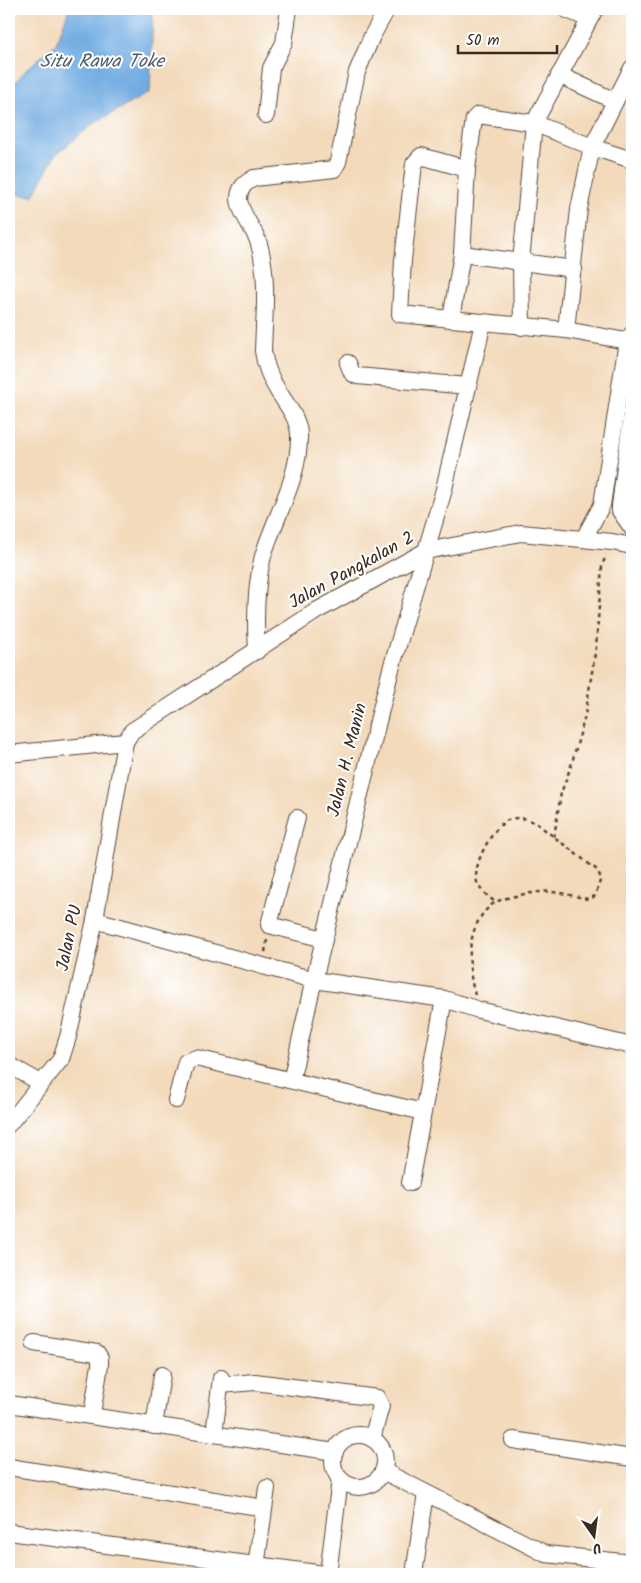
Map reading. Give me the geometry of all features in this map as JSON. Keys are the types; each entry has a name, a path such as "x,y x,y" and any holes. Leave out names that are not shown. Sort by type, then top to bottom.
{"street":[{"path":"266,115 271,68 284,43 289,9"},
{"path":"257,651 255,611 261,566 296,462 299,434 298,424 276,389 265,364 263,351 265,269 259,243 239,200 240,190 245,183 254,178 334,169 349,116 357,72 372,36 388,9"},
{"path":"522,327 521,262 534,123 592,14 565,9"},
{"path":"566,330 579,209 592,147 632,68"},
{"path":"559,75 615,101"},
{"path":"451,318 462,254 467,169 474,119 478,115 534,123 592,147 632,160"},
{"path":"467,169 421,156 414,164 403,260 400,314 566,330 631,339 602,505 584,538"},
{"path":"462,254 574,269"},
{"name":"Jalan H. Manin","path":"292,1077 391,669 443,493 482,323"},
{"path":"348,363 354,375 360,377 468,386"},
{"path":"632,413 620,506 620,511 632,528"},
{"path":"602,505 620,506"},
{"name":"Jalan Pangkalan 2","path":"125,742 136,728 318,610 426,552 521,533 584,538 632,546"},
{"path":"9,754 125,742"},
{"name":"Jalan PU","path":"9,1124 61,1059 68,1037 95,920 125,742"},
{"path":"297,818 270,925 324,939"},
{"path":"95,920 314,980 444,999 479,1010 632,1046"},
{"path":"410,1183 444,999"},
{"path":"176,1100 186,1062 196,1058 423,1112"},
{"path":"9,1065 41,1083"},
{"path":"34,1343 97,1353 100,1358 100,1365 92,1414"},
{"path":"154,1426 162,1374"},
{"path":"214,1434 221,1382 255,1382 378,1398 380,1406 372,1439"},
{"path":"9,1404 92,1414 154,1426 335,1452"},
{"path":"358,1436 372,1439 378,1444 385,1457 383,1471 374,1483 360,1487 346,1484 340,1479 334,1466 335,1452 339,1445 351,1437 358,1436"},
{"path":"513,1440 632,1458"},
{"path":"9,1467 264,1508"},
{"path":"383,1471 546,1554 632,1562 630,1574"},
{"path":"328,1574 340,1479"},
{"path":"256,1569 267,1488"},
{"path":"414,1574 426,1493"},
{"path":"9,1532 256,1569 324,1574"}],"path":[{"path":"554,837 561,793 585,716 596,647 602,566 612,542"},
{"path":"479,1010 471,971 470,949 474,928 481,915 495,902 540,892 588,899 595,896 601,878 597,870 536,823 525,818 515,818 503,822 495,832 483,850 476,872 476,881 480,890 495,902"},
{"path":"262,965 270,925"}],"water":[{"name":"Situ Rawa Toke","path":"69,9 153,9 150,92 93,124 55,155 33,196 9,193 9,89 29,67 56,44"}]}
